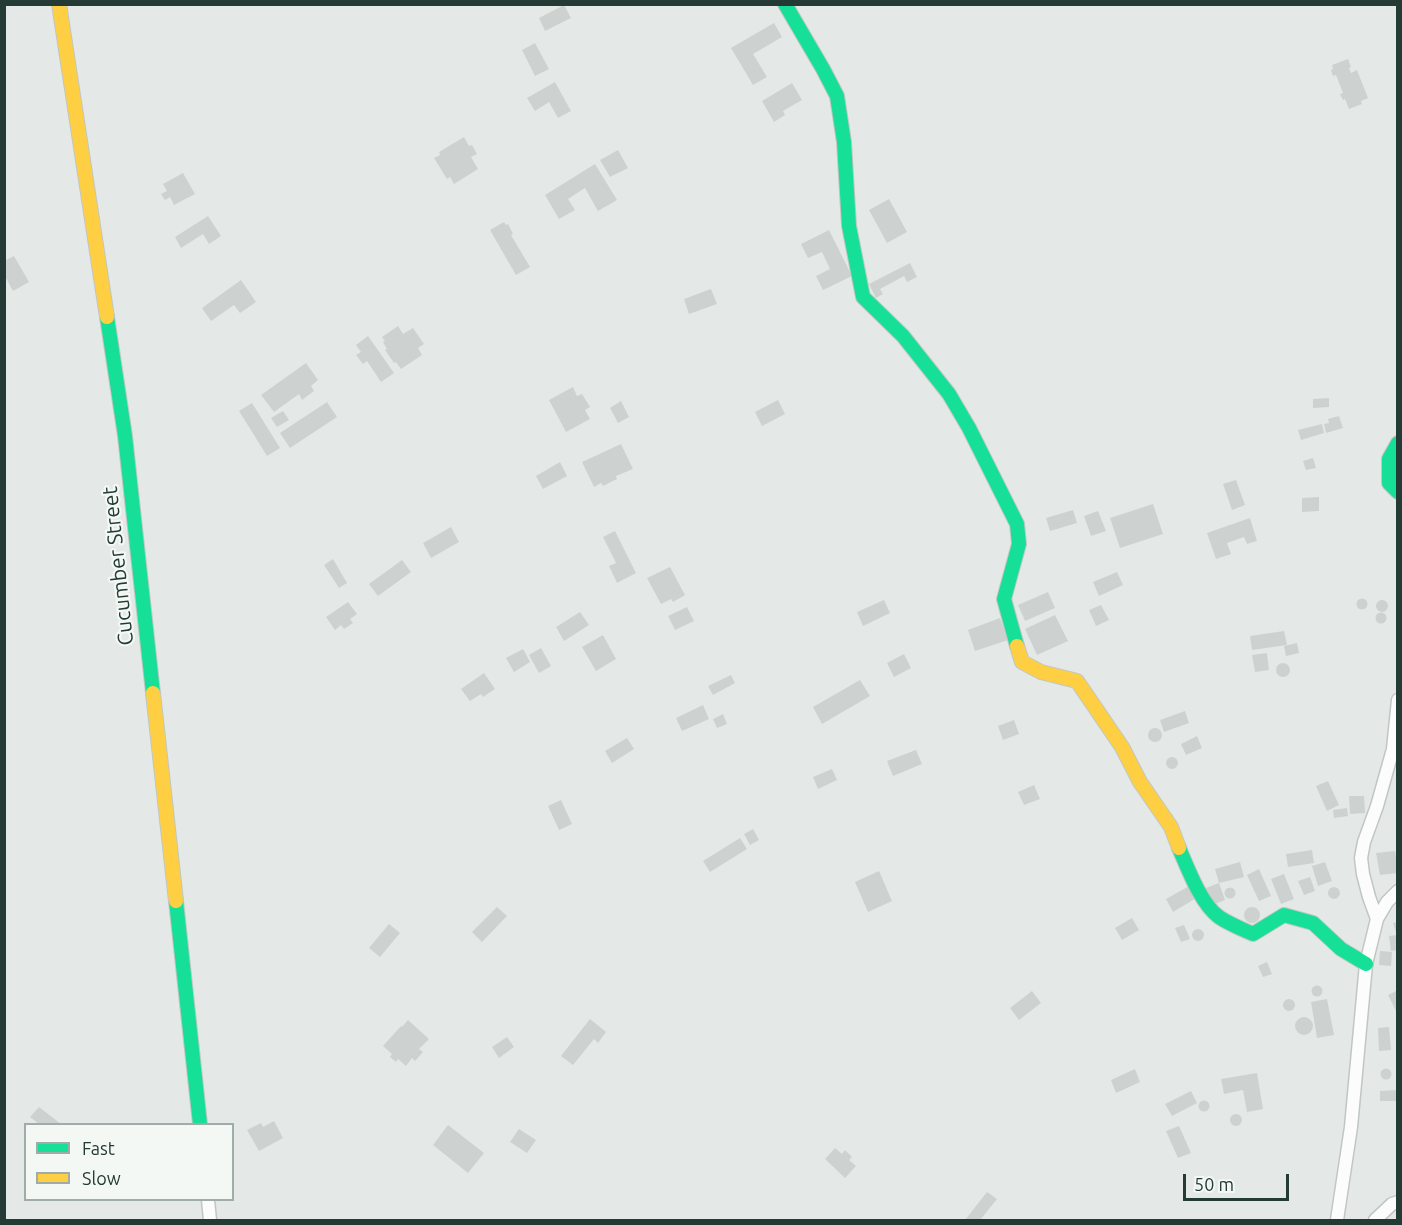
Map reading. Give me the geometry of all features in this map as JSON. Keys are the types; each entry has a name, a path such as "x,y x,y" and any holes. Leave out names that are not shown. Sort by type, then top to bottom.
{"street":[{"name":"Cucumber Street","path":"59,4 125,436 200,1123"},
{"path":"785,4 837,96 849,226 862,297 903,336 949,394 969,428 1017,524 1019,544 1004,599 1022,662 1041,672 1077,681 1122,747 1140,782 1171,827 1190,875 1207,904 1220,917 1253,934 1284,915 1314,923 1341,949 1366,964"},
{"path":"1398,443 1389,459 1389,483 1398,492"},
{"path":"1377,919 1369,897 1361,858 1393,748 1398,700"},
{"path":"1337,1221 1351,1127 1366,964 1377,919 1387,902 1398,891"},
{"path":"208,1201 210,1221"},
{"path":"1375,1221 1392,1204 1398,1202"}],"building":[{"path":"564,5 571,18 545,31 539,18"},
{"path":"774,23 782,37 753,54 767,77 753,85 731,48"},
{"path":"535,43 549,69 535,76 522,50"},
{"path":"1348,59 1351,73 1357,70 1368,98 1361,101 1362,104 1349,109 1340,94 1343,93 1336,75 1333,76 1331,70 1332,65"},
{"path":"555,82 571,111 558,118 549,102 535,111 527,98"},
{"path":"792,83 802,100 783,111 785,115 774,122 762,101"},
{"path":"464,137 477,154 471,157 478,169 454,184 450,177 447,179 434,158 440,155 439,152"},
{"path":"618,150 628,168 610,177 600,160"},
{"path":"595,164 617,200 598,211 585,188 568,199 575,210 559,219 545,195"},
{"path":"183,173 195,194 174,205 170,197 165,200 161,194 167,191 163,184"},
{"path":"889,199 907,232 887,243 869,210"},
{"path":"208,216 221,236 209,244 203,234 181,248 175,237"},
{"path":"504,222 508,224 513,234 511,235 530,267 516,275 490,230"},
{"path":"829,230 852,276 823,290 816,276 830,269 822,252 808,258 801,244"},
{"path":"14,256 29,282 13,291 6,278 4,279 4,261"},
{"path":"910,263 917,277 907,282 904,276 880,289 883,294 876,298 869,284"},
{"path":"241,280 256,302 240,313 234,305 211,321 202,308"},
{"path":"711,289 717,304 689,314 684,299"},
{"path":"398,326 403,334 413,328 424,344 418,348 422,355 401,369 385,350 387,349 382,337"},
{"path":"368,336 394,373 381,382 367,361 363,364 356,355 361,352 356,345"},
{"path":"306,363 318,380 311,386 314,391 302,400 299,394 274,412 261,395"},
{"path":"573,387 577,396 582,394 590,407 585,410 590,419 566,432 549,400"},
{"path":"1329,398 1329,407 1313,408 1313,399"},
{"path":"778,400 785,414 762,426 755,412"},
{"path":"621,401 629,417 618,423 610,408"},
{"path":"327,402 337,417 290,448 280,433"},
{"path":"252,403 280,448 267,456 239,411"},
{"path":"283,411 289,420 277,427 271,418"},
{"path":"1339,416 1343,428 1326,433 1324,424 1329,423 1328,419"},
{"path":"1322,424 1324,433 1301,440 1298,430"},
{"path":"621,444 633,469 616,476 617,479 603,486 601,483 594,487 582,462"},
{"path":"1313,458 1316,468 1306,470 1303,461"},
{"path":"560,462 567,476 543,489 536,476"},
{"path":"1236,480 1245,505 1232,510 1223,484"},
{"path":"1319,497 1319,511 1302,512 1302,498"},
{"path":"1153,504 1163,534 1120,548 1110,518"},
{"path":"1073,510 1077,523 1050,531 1046,518"},
{"path":"1098,511 1106,531 1091,536 1084,516"},
{"path":"1250,518 1257,541 1247,544 1244,537 1227,543 1231,554 1216,559 1207,533"},
{"path":"451,527 459,542 431,558 423,543"},
{"path":"615,531 636,573 617,583 609,566 616,563 603,537"},
{"path":"333,559 347,583 339,588 324,565"},
{"path":"402,560 411,572 378,596 369,584"},
{"path":"670,567 685,595 673,602 671,599 661,604 647,578"},
{"path":"1117,572 1123,585 1099,596 1093,582"},
{"path":"1048,592 1055,608 1025,621 1018,605"},
{"path":"1362,598 1368,604 1362,610 1356,604"},
{"path":"884,600 890,613 863,626 857,612"},
{"path":"1382,600 1388,606 1382,612 1376,606"},
{"path":"348,602 357,614 350,619 353,623 344,629 341,625 335,630 326,617"},
{"path":"1101,605 1109,620 1096,626 1089,610"},
{"path":"687,607 694,621 675,630 668,616"},
{"path":"580,612 589,625 564,641 556,627"},
{"path":"1381,613 1385,614 1385,622 1381,623 1377,622 1376,618 1377,614"},
{"path":"1055,615 1068,641 1037,655 1025,629"},
{"path":"1000,618 1008,640 975,651 968,630"},
{"path":"1284,631 1287,645 1252,650 1250,636"},
{"path":"603,635 616,659 596,671 582,647"},
{"path":"1297,643 1299,653 1286,656 1284,646"},
{"path":"541,648 551,666 539,673 529,655"},
{"path":"523,649 530,662 514,672 506,658"},
{"path":"1267,653 1269,670 1255,672 1252,655"},
{"path":"904,654 911,668 894,677 887,663"},
{"path":"1280,663 1286,663 1290,670 1286,677 1280,677 1276,673 1276,667"},
{"path":"484,673 495,689 483,697 481,694 470,701 461,689"},
{"path":"731,675 735,683 713,695 708,686"},
{"path":"860,680 870,696 822,724 813,707"},
{"path":"703,705 709,719 682,731 676,718"},
{"path":"1185,711 1189,723 1164,732 1160,720"},
{"path":"723,714 727,724 717,728 713,719"},
{"path":"1014,720 1019,734 1003,740 998,726"},
{"path":"1155,728 1160,730 1162,735 1160,740 1155,742 1150,740 1148,735 1150,730"},
{"path":"1197,736 1202,748 1186,755 1181,744"},
{"path":"627,738 634,749 612,763 605,751"},
{"path":"916,750 922,764 893,776 887,761"},
{"path":"1172,757 1178,763 1172,769 1166,763"},
{"path":"832,769 837,780 818,789 813,777"},
{"path":"1328,781 1339,805 1327,811 1316,786"},
{"path":"1034,785 1040,799 1024,805 1018,792"},
{"path":"1349,796 1364,796 1365,813 1350,814"},
{"path":"561,800 572,824 559,830 548,806"},
{"path":"1347,808 1348,816 1334,818 1333,810"},
{"path":"753,829 759,840 750,845 744,834"},
{"path":"740,838 747,849 710,872 703,861"},
{"path":"1312,850 1314,863 1288,867 1286,854"},
{"path":"1395,851 1398,857 1398,873 1380,875 1376,853"},
{"path":"1240,862 1244,877 1219,883 1215,869"},
{"path":"1325,862 1332,881 1318,886 1312,866"},
{"path":"1259,869 1271,896 1259,901 1247,875"},
{"path":"879,871 892,901 868,912 855,882"},
{"path":"1284,874 1294,899 1281,904 1271,879"},
{"path":"1310,877 1315,891 1304,895 1298,881"},
{"path":"1219,883 1225,900 1212,905 1206,888"},
{"path":"1191,885 1198,897 1173,912 1166,899"},
{"path":"1230,887 1236,893 1230,899 1224,893"},
{"path":"1336,887 1340,893 1336,899 1332,899 1328,891"},
{"path":"497,907 507,916 482,942 472,932"},
{"path":"1249,907 1255,907 1260,915 1258,921 1249,923 1244,918 1244,912"},
{"path":"1132,918 1139,930 1122,940 1115,928"},
{"path":"1398,922 1398,950 1391,951 1389,936 1397,935 1393,923"},
{"path":"389,924 400,933 380,957 369,948"},
{"path":"1184,925 1190,939 1181,942 1175,928"},
{"path":"1198,929 1204,935 1198,941 1192,935"},
{"path":"1380,951 1392,952 1391,966 1379,965"},
{"path":"1267,962 1272,974 1263,977 1258,966"},
{"path":"1317,986 1321,987 1321,995 1317,996 1313,995 1312,991 1313,987"},
{"path":"1398,990 1398,1015 1388,995"},
{"path":"1032,991 1041,1003 1019,1020 1010,1008"},
{"path":"1289,999 1295,1005 1289,1011 1283,1005"},
{"path":"1327,999 1334,1035 1317,1038 1311,1002"},
{"path":"1304,1017 1310,1020 1313,1026 1310,1032 1304,1035 1298,1032 1295,1026 1298,1020"},
{"path":"590,1019 606,1032 598,1043 594,1039 573,1065 561,1056"},
{"path":"408,1020 429,1039 419,1049 423,1052 415,1061 412,1058 406,1066 398,1059 396,1062 390,1057 392,1054 383,1046"},
{"path":"1389,1027 1391,1050 1379,1051 1378,1028"},
{"path":"507,1037 514,1047 499,1058 492,1047"},
{"path":"1386,1068 1392,1074 1386,1080 1380,1074"},
{"path":"1135,1069 1140,1082 1116,1093 1111,1080"},
{"path":"1257,1073 1263,1109 1247,1112 1243,1090 1224,1094 1221,1079"},
{"path":"1398,1090 1398,1101 1380,1101 1380,1091"},
{"path":"1191,1091 1197,1103 1172,1116 1165,1104"},
{"path":"1204,1101 1208,1102 1208,1110 1204,1111 1200,1110 1199,1106 1200,1102"},
{"path":"39,1107 60,1123 38,1123 30,1117"},
{"path":"1238,1114 1242,1120 1238,1126 1234,1126 1230,1118"},
{"path":"274,1121 283,1138 259,1151 247,1130 261,1123 263,1127"},
{"path":"448,1125 484,1153 468,1173 433,1145"},
{"path":"1179,1126 1191,1153 1178,1158 1166,1131"},
{"path":"519,1129 536,1140 527,1153 510,1142"},
{"path":"835,1148 842,1154 845,1150 852,1157 849,1160 856,1166 845,1178 825,1159"},
{"path":"987,1192 997,1199 980,1220 965,1220"}],"traffic: fast":[{"path":"785,4 837,96 844,142 849,226 863,297 903,336 949,394 969,428 1017,524 1019,544 1004,599 1017,646"},
{"path":"107,317 125,436 153,693"},
{"path":"1398,443 1389,459 1389,483 1398,492"},
{"path":"1179,848 1206,904 1223,920 1253,934 1284,915 1313,923 1341,949 1366,964"},
{"path":"176,901 200,1123"}],"traffic: slow":[{"path":"59,4 107,317"},
{"path":"1017,646 1022,662 1041,672 1077,681 1122,747 1140,782 1171,827 1179,848"},
{"path":"153,693 176,901"}]}
